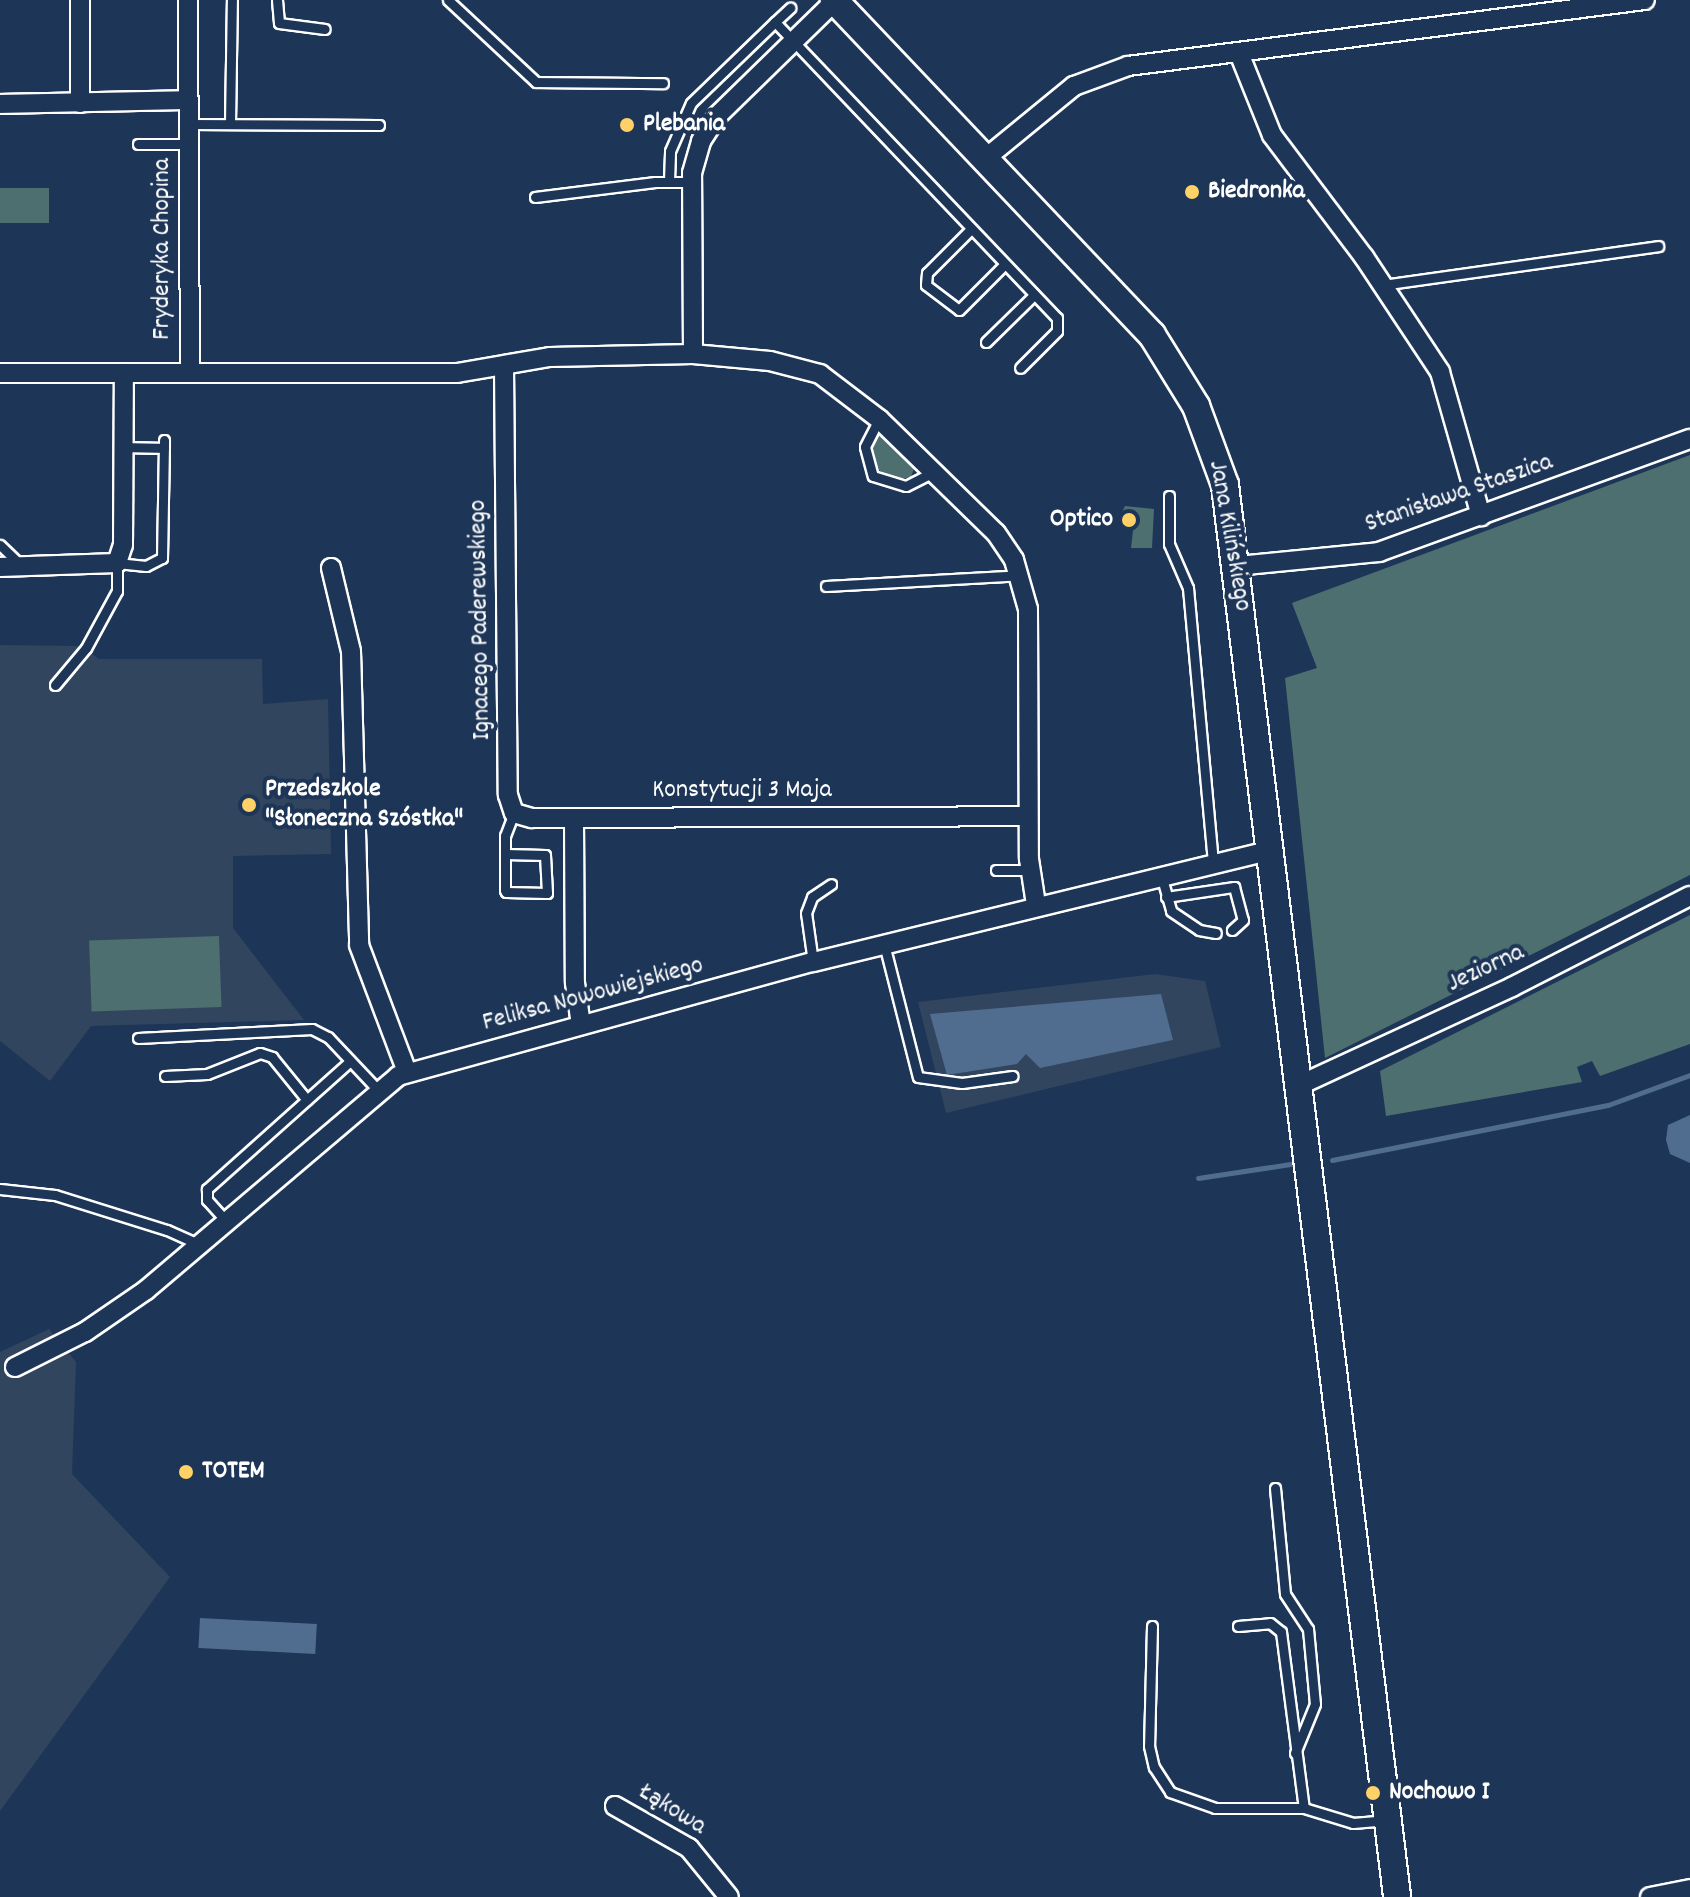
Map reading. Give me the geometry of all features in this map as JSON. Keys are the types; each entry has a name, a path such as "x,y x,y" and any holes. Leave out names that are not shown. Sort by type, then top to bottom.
{"main road":[{"name":"Jana Kilińskiego","path":"835,0 1134,313 1184,382 1211,438 1225,485 1306,1116 1397,1897"}],"street":[{"path":"80,0 80,103"},
{"name":"Fryderyka Chopina","path":"188,0 190,373"},
{"path":"693,354 692,182 697,153 711,124 835,0"},
{"path":"986,158 1053,100 1092,77 1128,66 1645,0"},
{"path":"1239,53 1272,135 1382,285 1440,372 1481,516"},
{"path":"0,104 188,100"},
{"path":"0,373 457,373 564,356 693,354 804,367 836,383 879,419 996,533 1020,575 1028,617 1028,816 1030,870 1036,905"},
{"name":"Ignacego Paderewskiego","path":"504,366 508,795 514,813"},
{"path":"0,567 117,563 123,545 124,373"},
{"name":"Stanisława Staszica","path":"1237,566 1366,555 1690,439"},
{"path":"331,568 352,670 359,945 407,1072"},
{"path":"514,813 574,818 575,983 581,1025"},
{"name":"Konstytucji 3 Maja","path":"574,818 1028,816"},
{"name":"Feliksa Nowowiejskiego","path":"15,1367 109,1316 201,1245 377,1089 407,1072 813,962 1036,905 1272,850"},
{"name":"Jeziorna","path":"1302,1084 1512,987 1690,896"},
{"name":"Łąkowa","path":"615,1806 689,1848 729,1897"},
{"path":"1650,1897 1690,1889"}],"lane":[{"path":"230,123 232,0"},
{"path":"277,0 279,23 325,29"},
{"path":"448,0 536,82 663,83"},
{"path":"669,181 670,151 691,103 790,8"},
{"path":"775,22 1060,325 1020,368"},
{"name":"Fryderyka Chopina","path":"188,124 379,125"},
{"path":"138,144 188,144"},
{"path":"535,197 669,181 692,182"},
{"path":"971,229 927,273 926,285 959,310 1005,264"},
{"path":"1382,285 1658,246"},
{"path":"986,342 1034,295"},
{"path":"879,419 865,447 873,476 906,486 933,472"},
{"path":"55,685 86,648 117,591 117,563 146,566 162,558 164,444 124,447"},
{"path":"1169,496 1169,544 1188,588 1213,863"},
{"path":"0,545 22,566"},
{"path":"826,586 1020,575"},
{"path":"505,854 545,855 547,893 507,894 505,854 514,813"},
{"path":"996,870 1030,870"},
{"path":"1161,875 1174,914 1204,933 1216,933"},
{"path":"813,962 806,913 812,897 831,884"},
{"path":"1166,897 1234,887 1243,920 1232,930"},
{"path":"884,944 918,1077 962,1083 1013,1076"},
{"path":"138,1038 312,1029 323,1033 377,1089"},
{"path":"165,1076 207,1074 260,1053 272,1057 307,1100"},
{"path":"227,1222 207,1200 207,1189 350,1061"},
{"path":"0,1189 55,1195 167,1230 201,1245"},
{"path":"1275,1488 1285,1594 1308,1629 1315,1704 1295,1753"},
{"path":"1238,1626 1270,1623 1281,1632 1304,1808"},
{"path":"1152,1626 1149,1746 1164,1785 1184,1801 1215,1808 1304,1808 1353,1823 1388,1819"}],"shaded area":[{"path":"0,645 82,646 99,659 262,659 263,704 328,699 331,854 233,856 233,928 304,1020 91,1026 50,1081 0,1041"},
{"path":"1155,974 1205,981 1221,1047 946,1113 918,1002"},
{"path":"1161,994 1173,1040 1040,1068 1026,1054 1017,1064 947,1075 930,1014"},
{"path":"1690,1115 1690,1163 1670,1154 1666,1140 1668,1125"},
{"path":"49,1329 76,1362 72,1474 170,1577 0,1811 0,1352"},
{"path":"200,1618 317,1624 315,1654 198,1648"}],"green space":[{"path":"0,188 49,188 49,223 0,223"},
{"path":"880,434 915,466 911,477 893,480 872,465 871,441"},
{"path":"1690,455 1690,875 1325,1058 1285,678 1317,668 1292,603"},
{"path":"1125,506 1154,509 1152,548 1131,548 1135,512 1122,512"},
{"path":"1690,915 1690,1044 1600,1076 1592,1061 1577,1067 1582,1082 1386,1116 1380,1071"},
{"path":"219,936 221,1007 92,1011 89,941"}],"waterway":[{"path":"1332,1160 1608,1105 1690,1075"},
{"path":"1198,1178 1297,1163"}],"place":[{"name":"Plebania","path":"627,125"},
{"name":"Biedronka","path":"1192,192"},
{"name":"Optico","path":"1129,520"},
{"name":"Przedszkole \"Słoneczna Szóstka\"","path":"249,805"},
{"name":"TOTEM","path":"186,1472"},
{"name":"Nochowo I","path":"1373,1793"}]}
